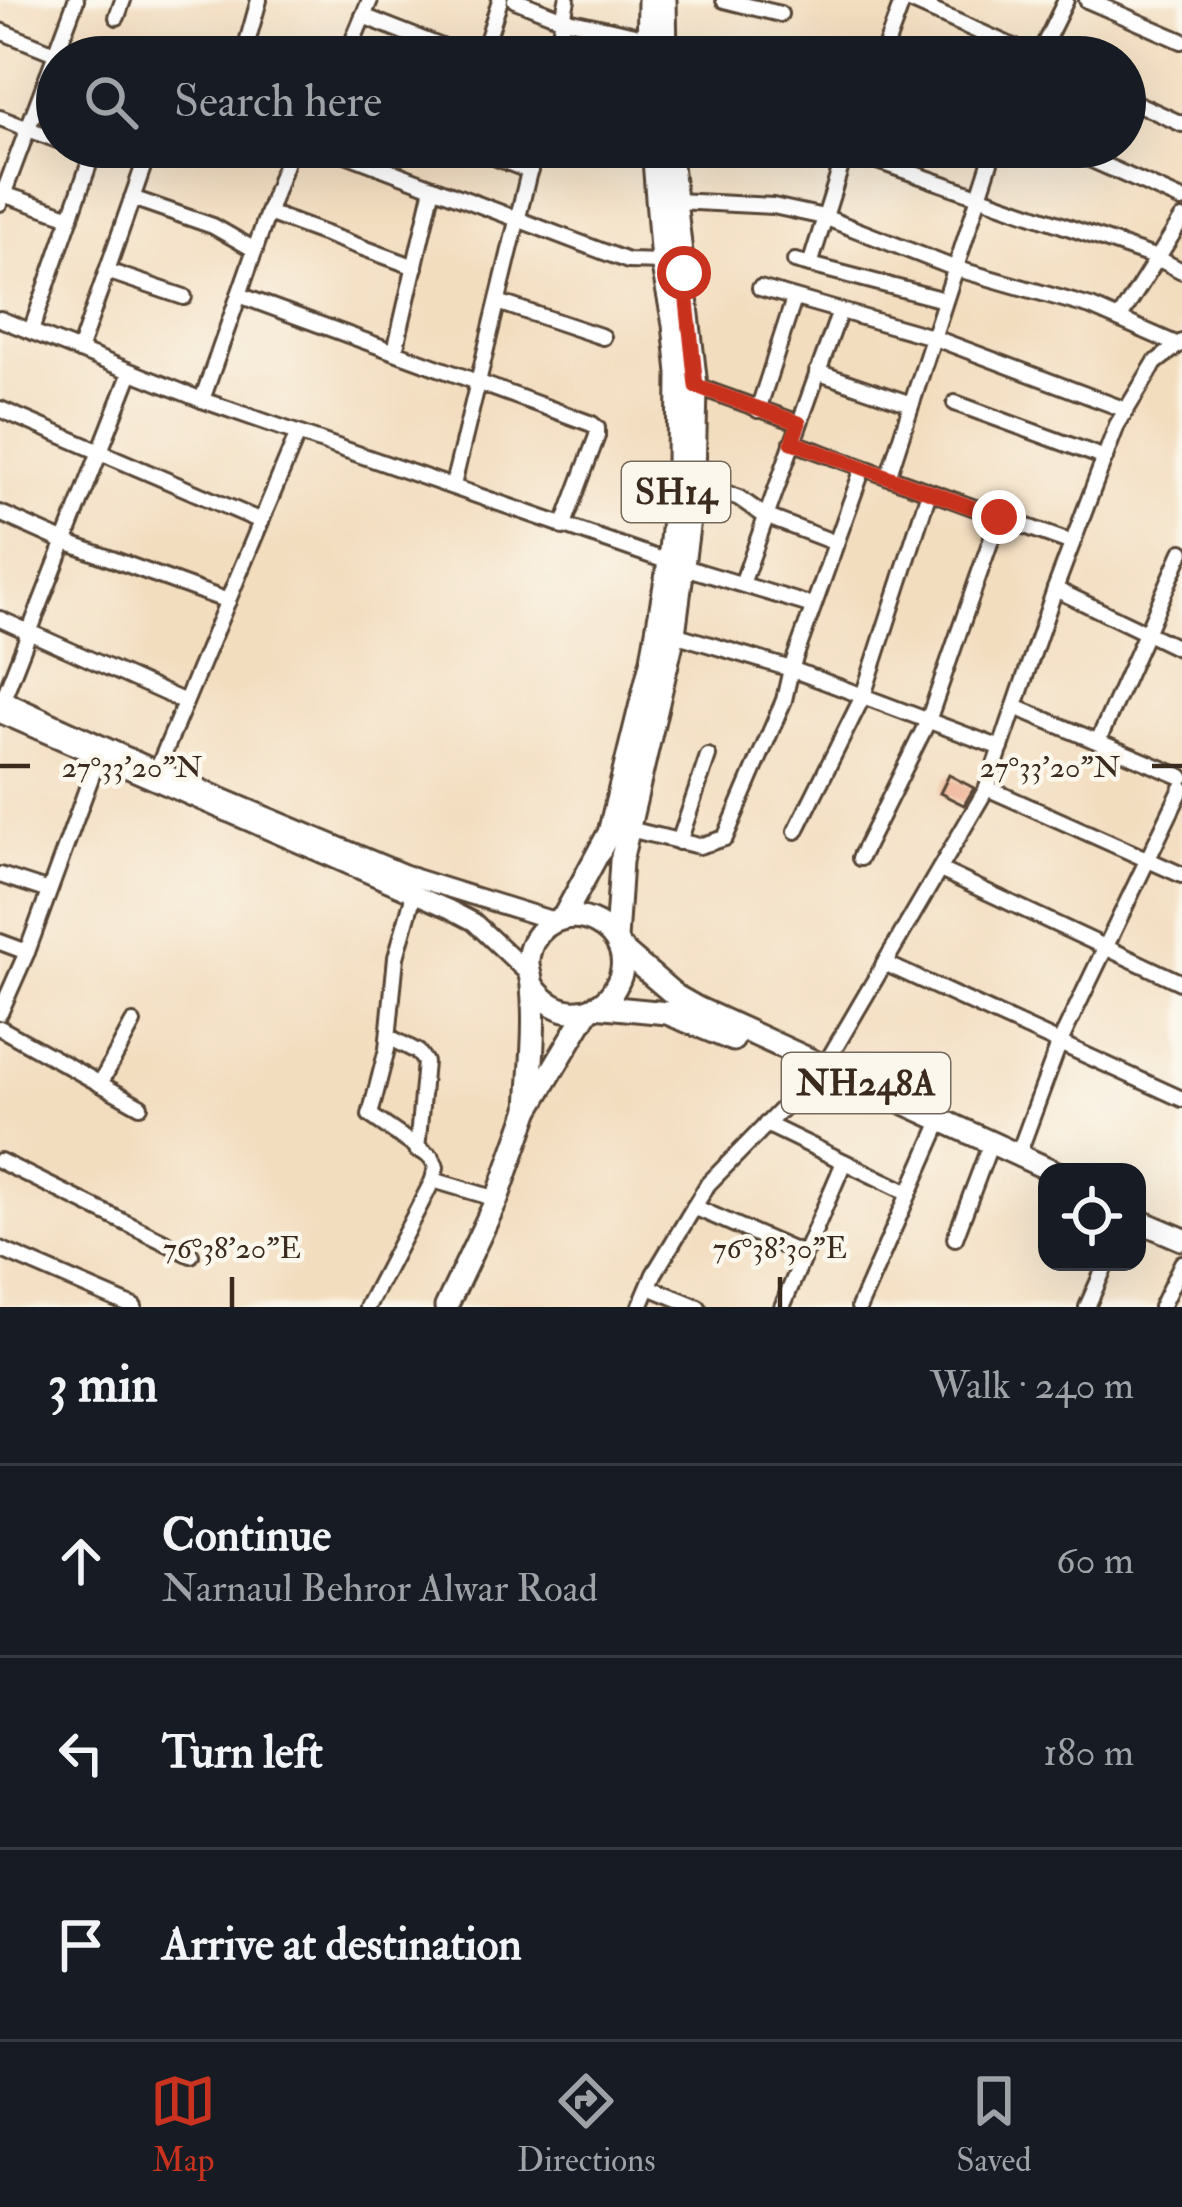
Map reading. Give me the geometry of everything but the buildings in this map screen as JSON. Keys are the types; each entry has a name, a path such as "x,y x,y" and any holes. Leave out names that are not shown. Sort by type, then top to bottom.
{"main road":[{"path":"648,36 649,0"},
{"path":"664,0 665,36"},
{"name":"SH14","path":"559,920 619,831 674,634 679,374 654,168"},
{"name":"SH14","path":"618,943 619,831 652,659 694,481 696,386 672,168"},
{"name":"NH248A","path":"559,920 589,918 676,996 937,1130 1038,1176"},
{"path":"529,1109 528,959 541,931 559,920"},
{"path":"446,1307 497,1199 529,1109 592,1008 611,995 621,977 618,943"},
{"name":"NH248A","path":"531,980 547,1002 567,1011 667,1013 820,1070 1038,1164"},
{"path":"1146,1211 1182,1225"},
{"path":"1146,1224 1182,1239"}],"street":[{"path":"66,36 76,0"},
{"path":"117,17 123,0"},
{"path":"249,36 259,0"},
{"path":"355,36 370,0"},
{"path":"489,36 500,0"},
{"path":"515,0 613,36"},
{"path":"559,36 568,0"},
{"path":"724,0 780,14"},
{"path":"890,36 905,0 987,36"},
{"path":"1044,36 1066,0"},
{"path":"1087,0 1182,41"},
{"path":"363,16 416,36"},
{"path":"0,31 36,45"},
{"path":"1146,108 1182,124"},
{"path":"36,111 1,197 71,217"},
{"path":"0,118 36,132"},
{"path":"32,331 88,168"},
{"path":"79,351 143,168"},
{"path":"202,400 284,168"},
{"path":"383,168 628,260 662,262"},
{"path":"522,168 530,171"},
{"path":"453,485 531,168"},
{"path":"837,168 824,217 802,263 944,300"},
{"path":"902,168 1182,271"},
{"path":"888,476 987,168"},
{"path":"1110,168 1182,200"},
{"path":"395,351 433,187"},
{"path":"132,198 213,226 255,250"},
{"path":"640,1307 708,1184 820,1070 987,788 1105,458 1126,410 1155,363 1180,343 1091,307 954,268 824,217 773,206 676,201"},
{"path":"268,213 415,267"},
{"path":"1119,319 1182,219"},
{"path":"107,271 184,297"},
{"path":"760,289 932,337 1126,410"},
{"path":"239,296 597,428 563,526"},
{"path":"758,410 794,299"},
{"path":"498,302 603,337"},
{"path":"742,584 840,311"},
{"path":"0,319 202,400 677,565 813,606"},
{"path":"131,372 1,704 474,922 531,980"},
{"path":"818,372 911,404"},
{"path":"696,386 799,423"},
{"path":"955,403 1105,458"},
{"path":"0,410 261,521"},
{"path":"157,770 298,433"},
{"path":"792,442 1072,544"},
{"path":"619,831 699,846 725,838 784,700 863,468"},
{"path":"694,481 739,499 765,516 836,543"},
{"path":"796,831 863,696 929,492"},
{"path":"0,513 65,542 228,601"},
{"path":"860,858 928,721 999,517"},
{"path":"1098,741 1182,552"},
{"path":"1055,589 1182,650"},
{"path":"0,619 185,702"},
{"path":"674,634 791,669 1001,748"},
{"path":"1016,707 1182,776"},
{"path":"100,751 157,770 415,878 559,920"},
{"path":"0,1013 100,751"},
{"path":"679,842 708,756"},
{"path":"987,788 1182,875"},
{"path":"1018,1155 1059,1044 1182,788"},
{"path":"940,870 1182,983"},
{"path":"0,875 49,891"},
{"path":"367,1307 436,1167 432,1158 370,1115 389,1037 396,956 414,894"},
{"path":"0,942 27,952"},
{"path":"884,963 1182,1100"},
{"path":"100,1084 133,1023"},
{"path":"0,1028 140,1106"},
{"path":"389,1037 418,1052 424,1063 417,1150"},
{"path":"766,1124 909,1193"},
{"path":"859,1307 937,1130"},
{"path":"955,1238 987,1154"},
{"path":"0,1161 191,1255"},
{"path":"782,1307 844,1162"},
{"path":"433,1180 497,1199"},
{"path":"694,1208 804,1255"},
{"path":"0,1249 134,1307"},
{"path":"1162,1307 1182,1263"},
{"path":"1087,1307 1103,1271"},
{"path":"649,1287 698,1307"}],"route":[{"path":"684,273 696,386 799,423 792,442 999,517"}]}
